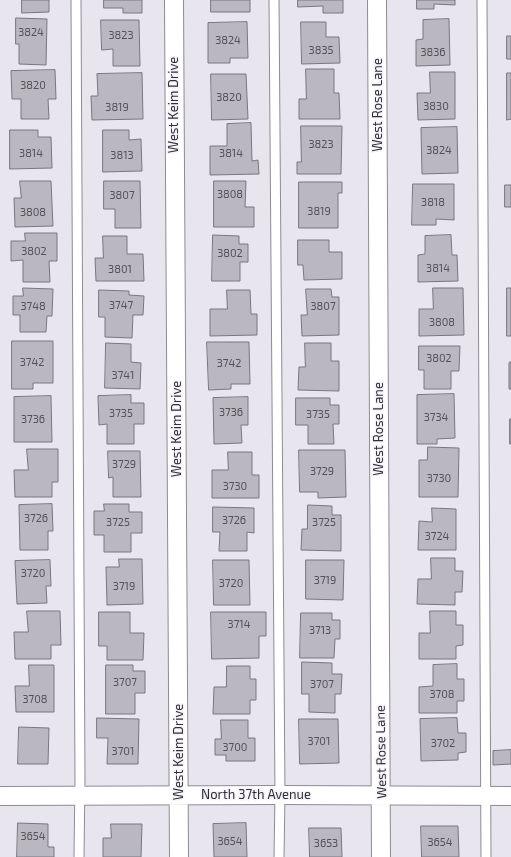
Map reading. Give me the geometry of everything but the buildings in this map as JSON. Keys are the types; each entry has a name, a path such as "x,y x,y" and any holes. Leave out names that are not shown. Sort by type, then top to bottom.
{"street":[{"name":"West Keim Drive","path":"174,0 179,796 178,857"},
{"name":"West Rose Lane","path":"377,0 381,857"},
{"name":"North 37th Avenue","path":"0,796 511,796"}],"lane":[{"path":"76,0 80,796 79,857"},
{"path":"274,0 280,795 279,857"},
{"path":"482,0 486,857"}]}
